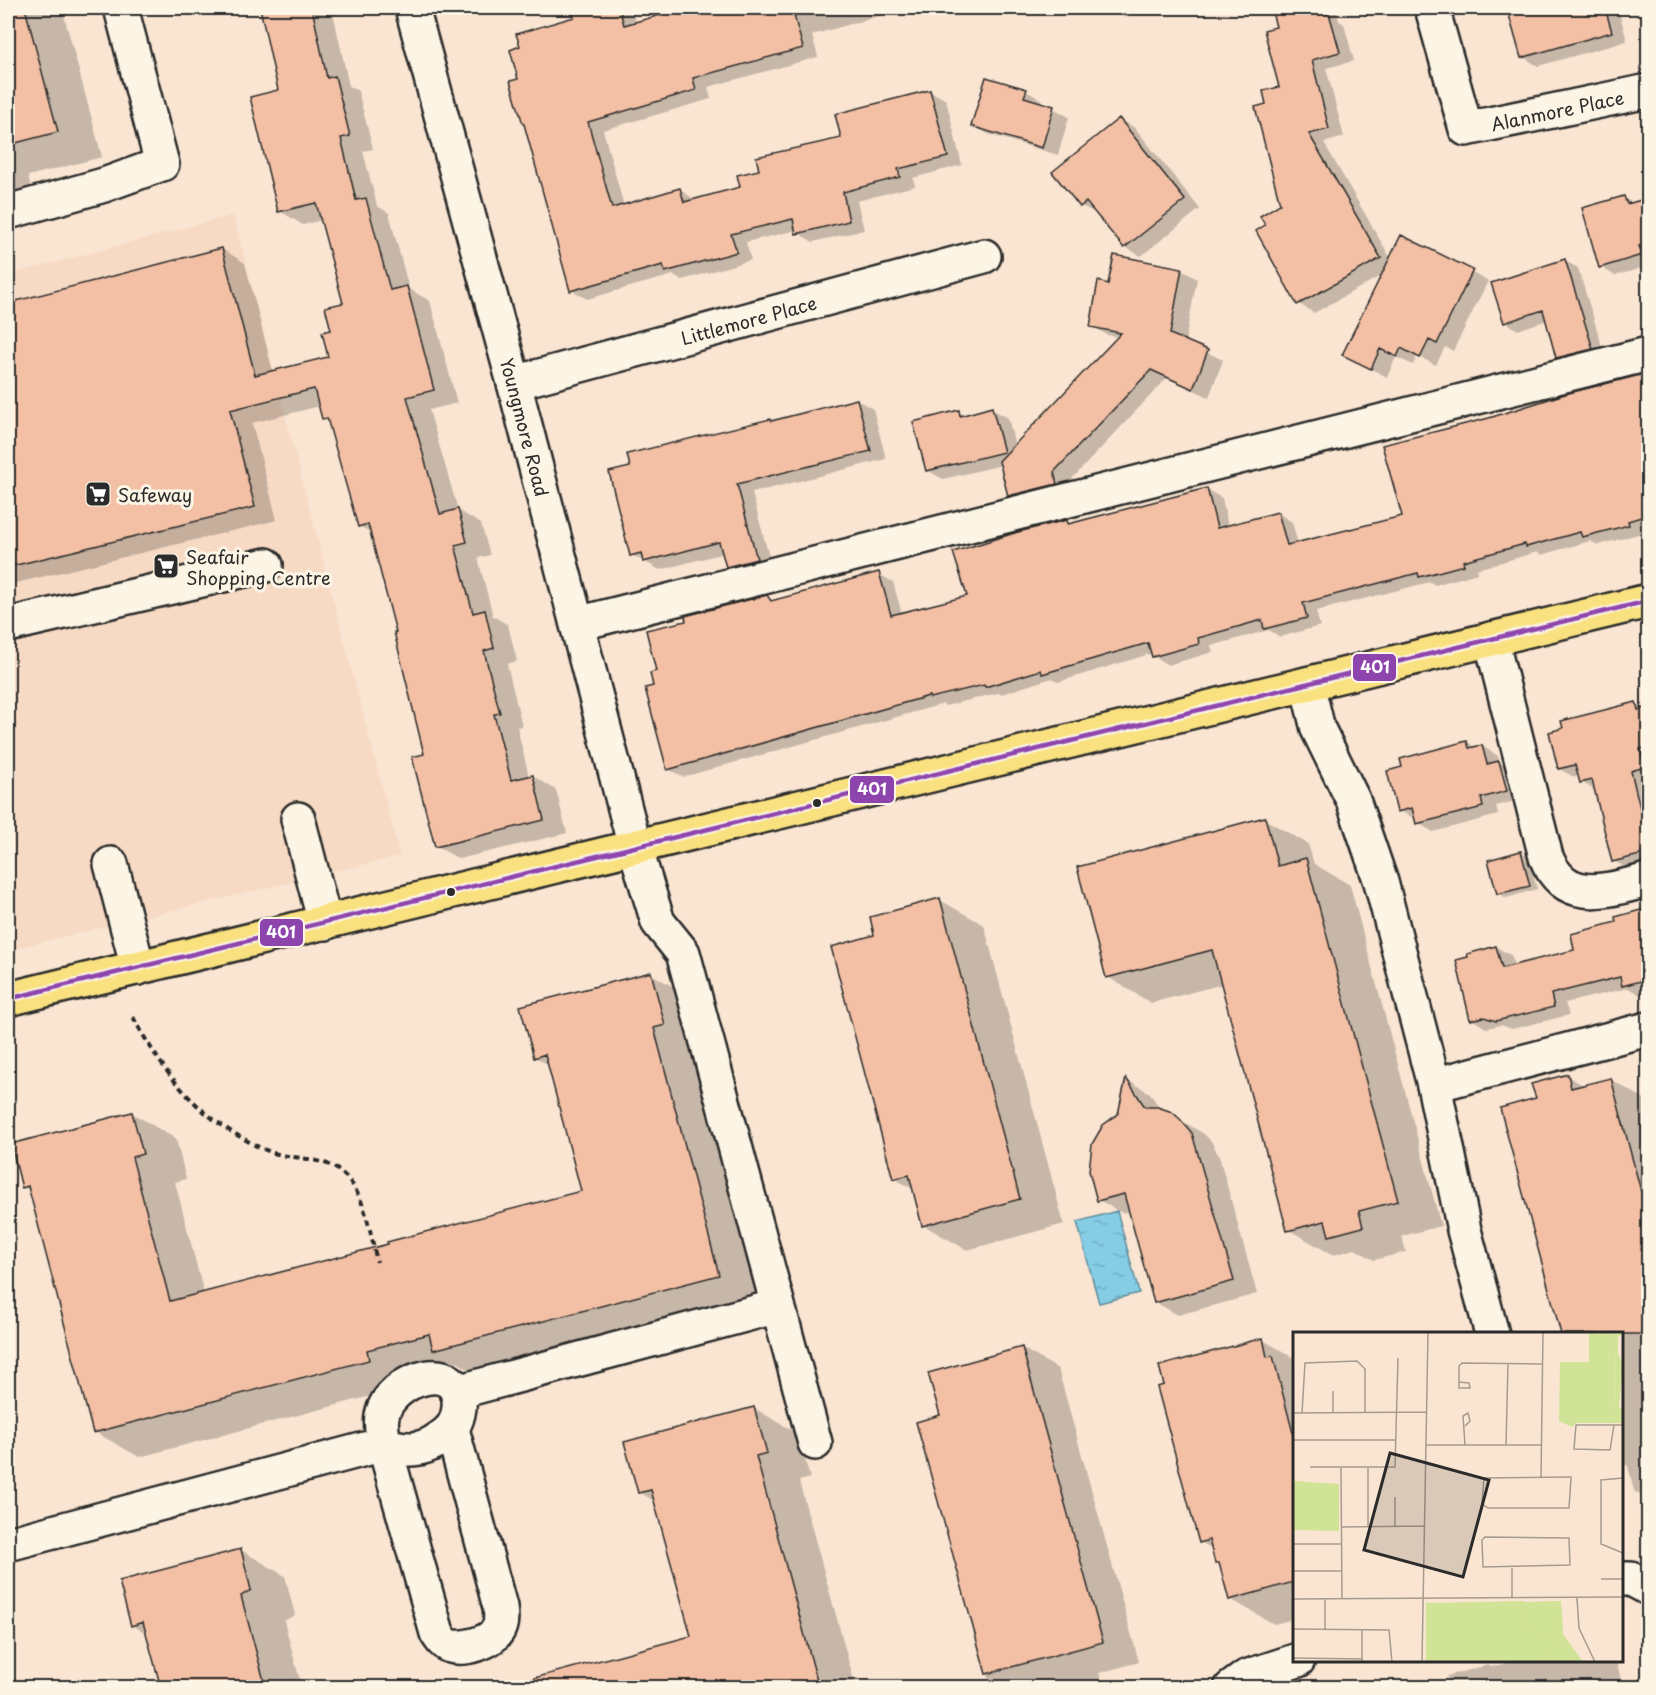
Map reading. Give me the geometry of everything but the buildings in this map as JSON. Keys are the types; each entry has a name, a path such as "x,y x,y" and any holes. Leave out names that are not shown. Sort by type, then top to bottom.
{"main road":[{"path":"8,999 1648,601"}],"street":[{"path":"8,212 104,185 162,164 121,8"},
{"name":"Youngmore Road","path":"412,8 514,383 635,847 658,922 683,953 815,1443"},
{"name":"Alanmore Place","path":"1432,8 1466,129 1648,91"},
{"name":"Littlemore Place","path":"514,383 984,256"},
{"path":"576,624 1648,354"},
{"path":"8,625 266,565"},
{"path":"1491,639 1546,857 1554,872 1573,887 1593,892 1648,880"},
{"path":"1307,684 1318,729 1353,800 1381,882 1434,1085 1464,1230 1491,1332"},
{"path":"298,819 325,923"},
{"path":"111,864 138,968"},
{"path":"1434,1085 1648,1029"},
{"path":"457,1392 778,1306"},
{"path":"8,1544 384,1444 404,1450 414,1450 437,1441 453,1429 459,1406 457,1392 452,1384 444,1379 424,1377 404,1386 394,1395 382,1416 384,1444 437,1634 442,1642 450,1646 463,1647 478,1644 487,1640 498,1630 501,1620 500,1607 453,1429"},
{"path":"1623,1579 1648,1587"},
{"path":"1231,1688 1246,1677 1293,1662"}],"path":[{"path":"133,1017 164,1069 213,1120 264,1149 290,1157 317,1161 335,1167 344,1175 359,1197 377,1262"}],"shaded area":[{"name":"Seafair Shopping Centre","path":"233,215 400,856 8,950 8,275"}],"water":[{"path":"1117,1211 1139,1293 1099,1303 1077,1222"}],"transit line":[{"name":"401","path":"8,999 1648,601"}],"place":[{"name":"Safeway","path":"98,494"},
{"name":"Seafair Shopping Centre","path":"166,566"}]}
